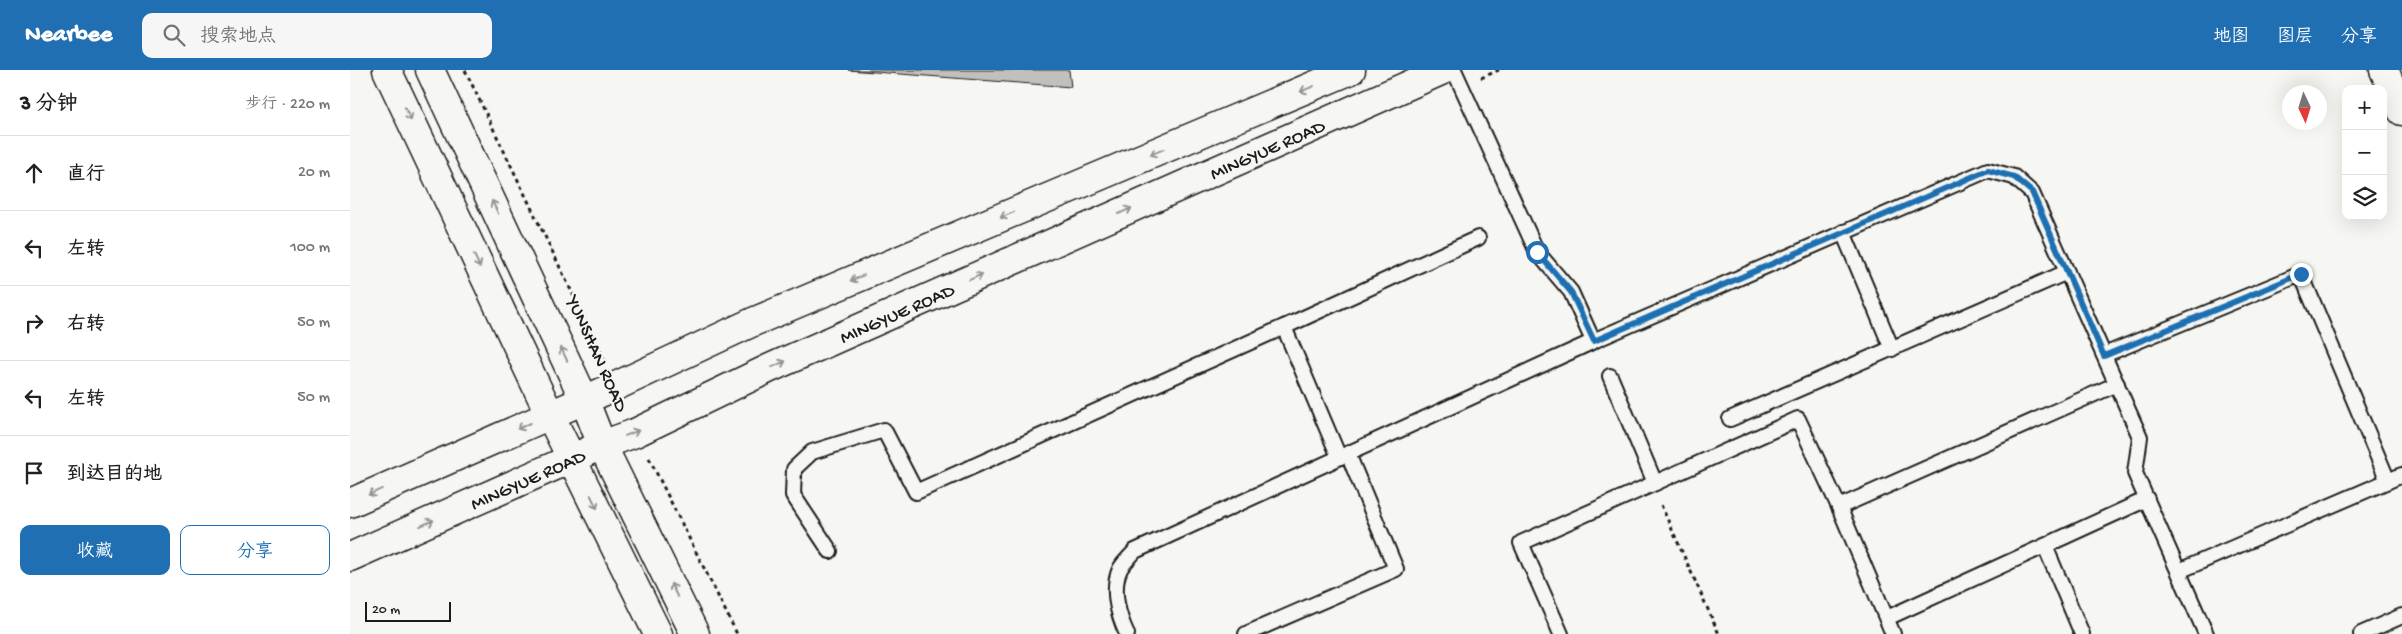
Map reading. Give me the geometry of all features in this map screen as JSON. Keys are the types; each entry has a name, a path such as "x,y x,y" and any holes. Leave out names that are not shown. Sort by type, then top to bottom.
{"street":[{"path":"387,70 550,415 658,634"},
{"name":"YUNSHAN ROAD","path":"430,70 584,398 602,445 695,634"},
{"name":"MINGYUE ROAD","path":"350,503 550,415 584,398 616,386 753,322 1352,70"},
{"name":"MINGYUE ROAD","path":"350,557 602,445 635,433 770,368 1443,70"},
{"path":"2384,70 2402,110"}],"lane":[{"path":"1454,70 1537,252 1571,292 1594,341"},
{"path":"1127,634 1118,616 1117,591 1120,569 1135,551 1594,341 1988,170 2014,177 2032,192 2140,437 2135,474 2206,634"},
{"path":"1844,232 1892,349"},
{"path":"830,551 793,495 794,469 812,452 884,430 916,492 1478,238"},
{"path":"1730,419 2067,272"},
{"path":"2104,356 2301,274 2388,481"},
{"path":"1246,634 1396,569 1284,327"},
{"path":"1610,376 1654,484"},
{"path":"1839,507 2117,384"},
{"path":"1561,634 1520,543 1798,419 1839,507 1893,634"},
{"path":"2179,571 2402,475"},
{"path":"1887,618 2147,499"},
{"path":"2045,546 2082,634"},
{"path":"2361,634 2402,616"}],"path":[{"name":"YUNSHAN ROAD","path":"466,70 616,386"},
{"name":"YUNSHAN ROAD","path":"635,433 737,634"},
{"path":"1654,484 1719,634"}],"building":[{"path":"848,70 1069,70 1071,87"}],"route":[{"path":"1537,252 1571,292 1594,341 1988,170 2014,177 2032,192 2104,356 2301,274"}]}
